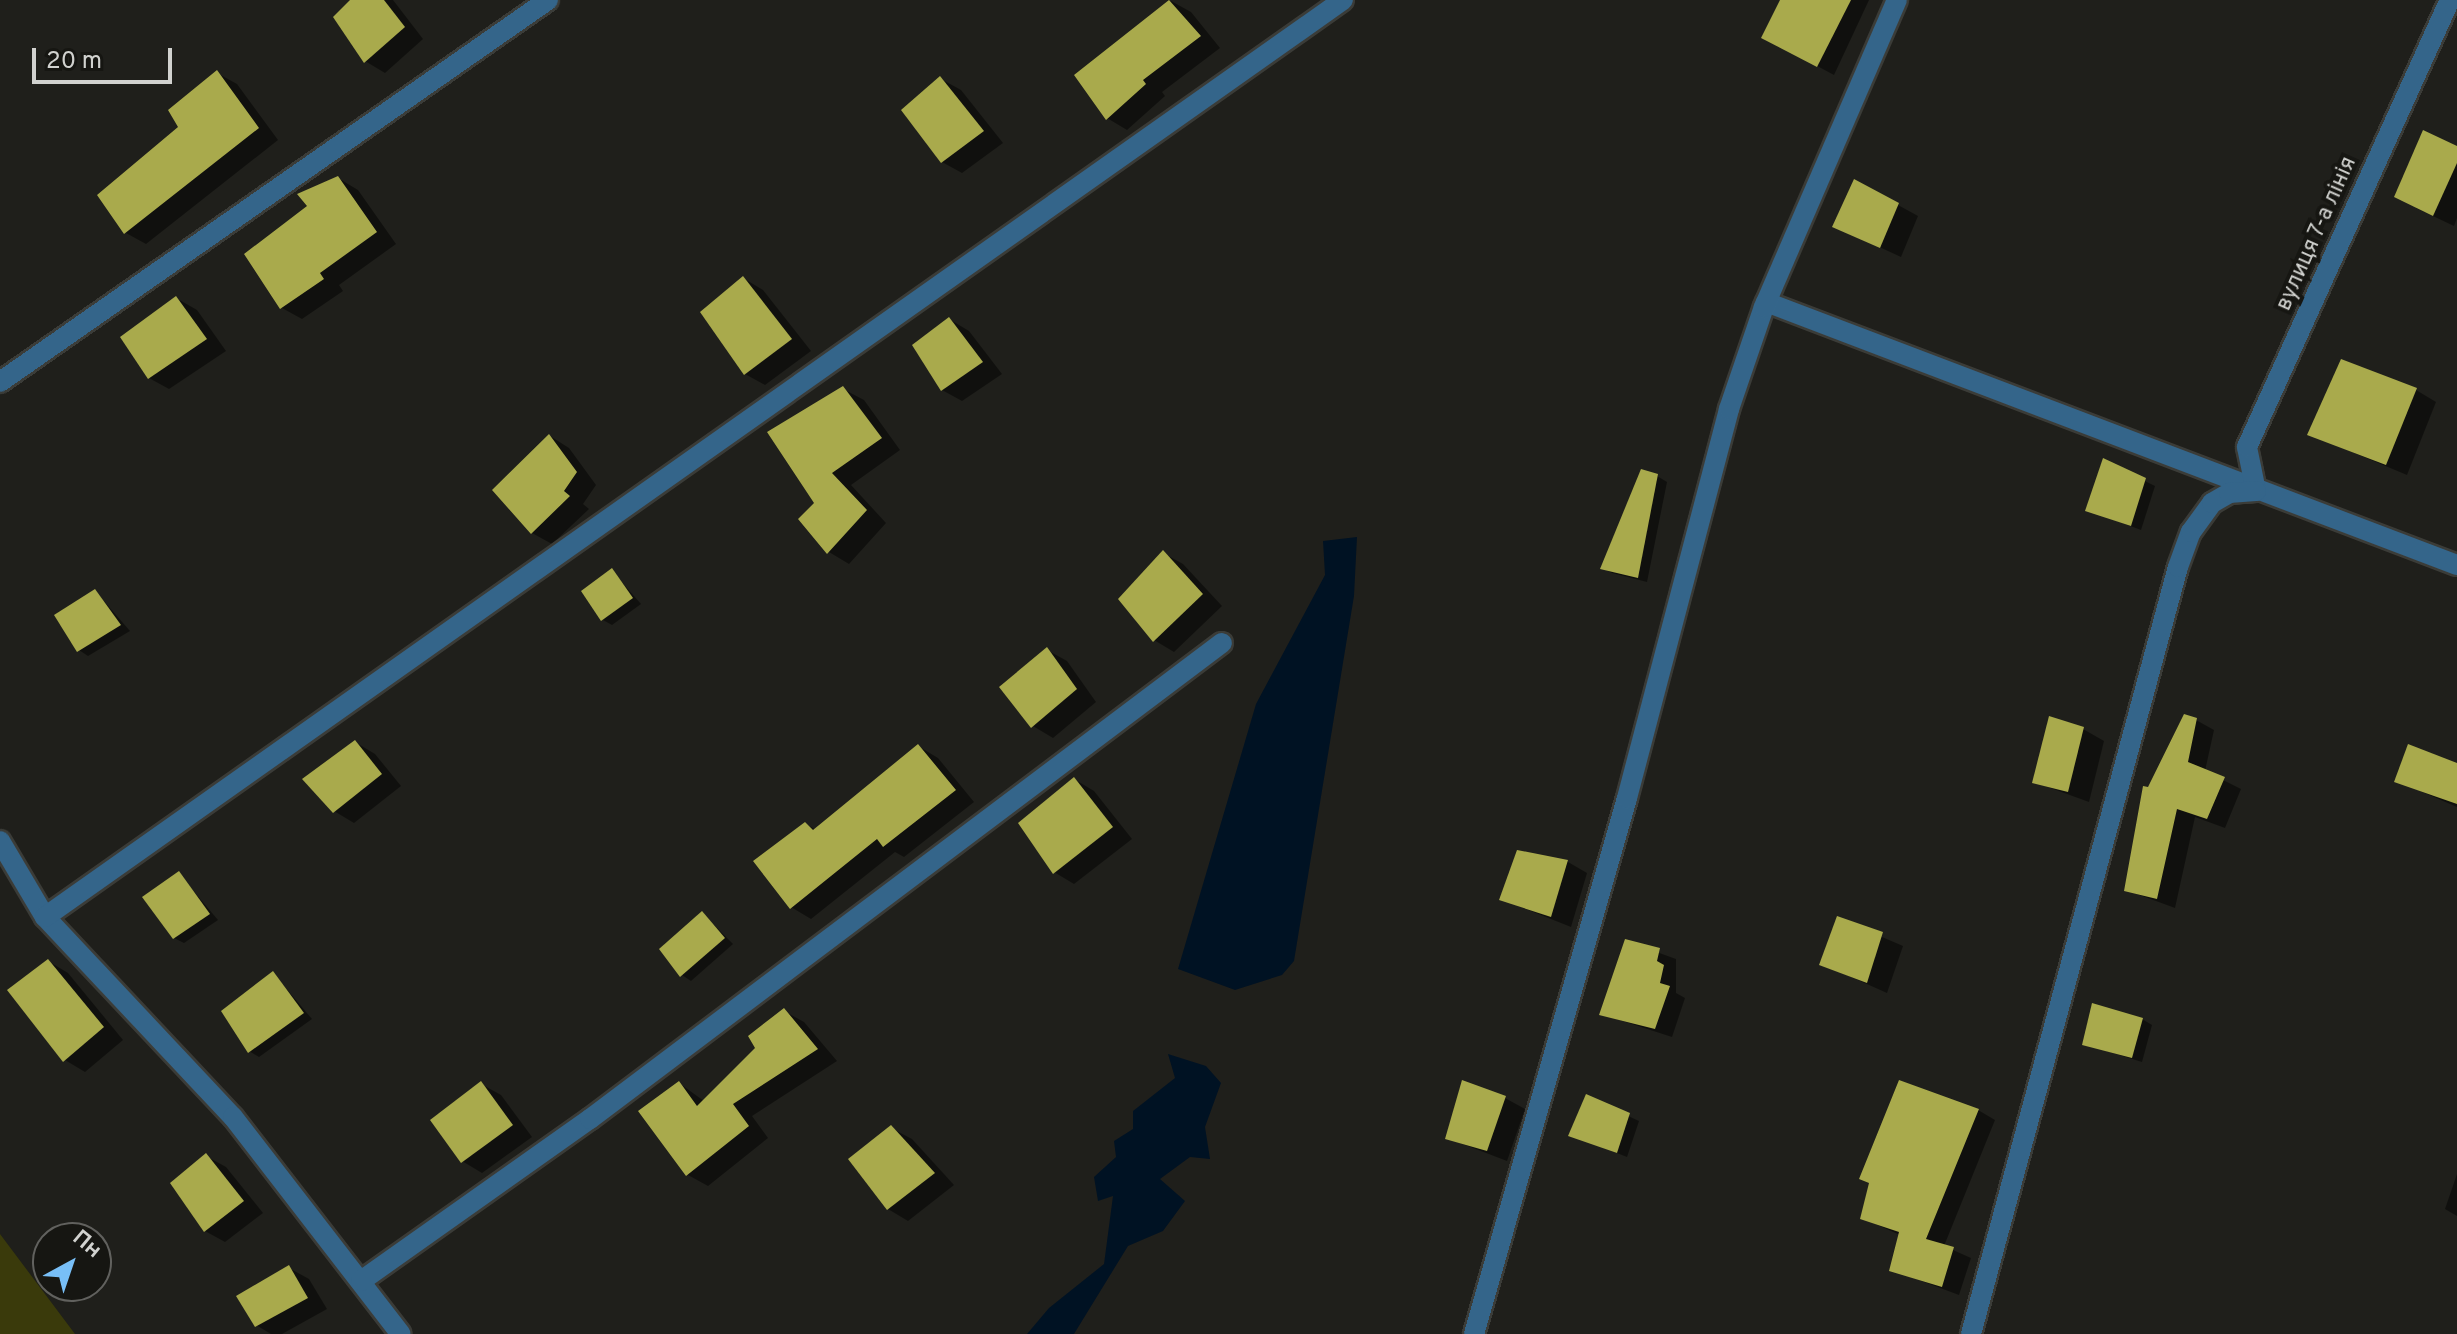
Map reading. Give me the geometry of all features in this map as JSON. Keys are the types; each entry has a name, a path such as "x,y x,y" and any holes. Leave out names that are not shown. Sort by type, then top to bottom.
{"street":[{"path":"0,382 548,0"},
{"path":"45,917 1343,0"},
{"path":"1474,1334 1627,798 1729,409 1766,302 1897,0"},
{"name":"вулиця 7-а лінія","path":"2256,491 2247,447 2450,0"},
{"path":"1766,302 2256,491 2285,496 2457,565"},
{"path":"1971,1334 2178,567 2191,532 2212,503 2229,493 2256,491"},
{"path":"361,1281 590,1119 1222,643"},
{"path":"0,841 45,917 233,1117 401,1334"}],"shaded area":[{"path":"0,1234 32,1277 32,1302 51,1302 75,1334 0,1334"}],"water":[{"path":"1357,537 1354,596 1294,961 1282,975 1235,990 1178,969 1256,704 1325,575 1323,541"},
{"path":"1168,1054 1206,1066 1221,1083 1205,1127 1210,1159 1190,1157 1160,1179 1185,1201 1163,1231 1128,1246 1074,1334 1027,1334 1049,1308 1104,1264 1113,1196 1098,1201 1094,1177 1116,1157 1114,1141 1133,1129 1133,1111 1175,1078"}],"building":[{"path":"350,0 384,0 405,27 364,63 333,17"},
{"path":"1169,0 1201,36 1143,80 1146,84 1106,120 1074,75"},
{"path":"1780,0 1851,0 1817,67 1761,38"},
{"path":"217,70 259,128 124,234 97,195 178,127 168,110"},
{"path":"940,76 984,131 941,163 901,110"},
{"path":"2423,130 2457,146 2457,163 2433,216 2394,197"},
{"path":"338,176 377,232 320,273 324,279 280,309 244,254 307,206 297,194"},
{"path":"1854,179 1899,203 1880,248 1832,227"},
{"path":"743,276 792,339 744,375 700,312"},
{"path":"176,296 207,339 148,379 120,337"},
{"path":"949,317 983,362 941,391 912,345"},
{"path":"2341,359 2417,388 2386,465 2307,435"},
{"path":"843,386 882,438 832,473 867,510 827,554 798,519 814,503 767,432"},
{"path":"549,434 577,472 564,491 570,496 531,534 492,490"},
{"path":"2103,458 2146,478 2131,526 2085,511"},
{"path":"1641,469 1658,474 1638,578 1600,569"},
{"path":"1163,550 1203,594 1153,642 1118,599"},
{"path":"612,568 633,598 601,621 581,591"},
{"path":"95,589 121,625 77,652 54,615"},
{"path":"1047,647 1077,689 1031,728 999,687"},
{"path":"2184,714 2197,718 2188,762 2225,777 2207,819 2177,809 2157,899 2124,891 2143,786 2148,787"},
{"path":"2049,716 2084,727 2068,792 2032,783"},
{"path":"355,740 382,774 333,813 302,779"},
{"path":"918,744 956,790 883,847 877,839 790,909 753,861 805,822 813,830"},
{"path":"2408,744 2457,763 2457,804 2394,782"},
{"path":"1074,777 1113,827 1053,874 1018,823"},
{"path":"1517,850 1568,860 1551,917 1499,900"},
{"path":"179,871 210,914 173,939 142,897"},
{"path":"702,911 725,938 680,977 659,949"},
{"path":"1837,916 1883,932 1867,983 1819,965"},
{"path":"1625,939 1660,948 1657,961 1664,965 1660,983 1670,986 1655,1029 1599,1015"},
{"path":"48,959 104,1027 63,1062 7,990"},
{"path":"273,971 304,1013 248,1053 221,1011"},
{"path":"2092,1003 2143,1018 2132,1058 2082,1045"},
{"path":"784,1008 818,1049 733,1104 749,1126 686,1176 638,1111 679,1081 697,1106 755,1048 748,1036"},
{"path":"1462,1080 1506,1096 1487,1151 1445,1139"},
{"path":"1899,1080 1979,1109 1926,1239 1954,1247 1942,1287 1889,1271 1899,1232 1860,1219 1869,1183 1859,1179"},
{"path":"481,1081 513,1125 461,1163 430,1120"},
{"path":"1586,1094 1630,1113 1617,1153 1568,1136"},
{"path":"891,1125 935,1173 887,1210 848,1159"},
{"path":"206,1153 244,1201 204,1232 170,1183"},
{"path":"289,1265 308,1298 255,1327 236,1296"}]}
